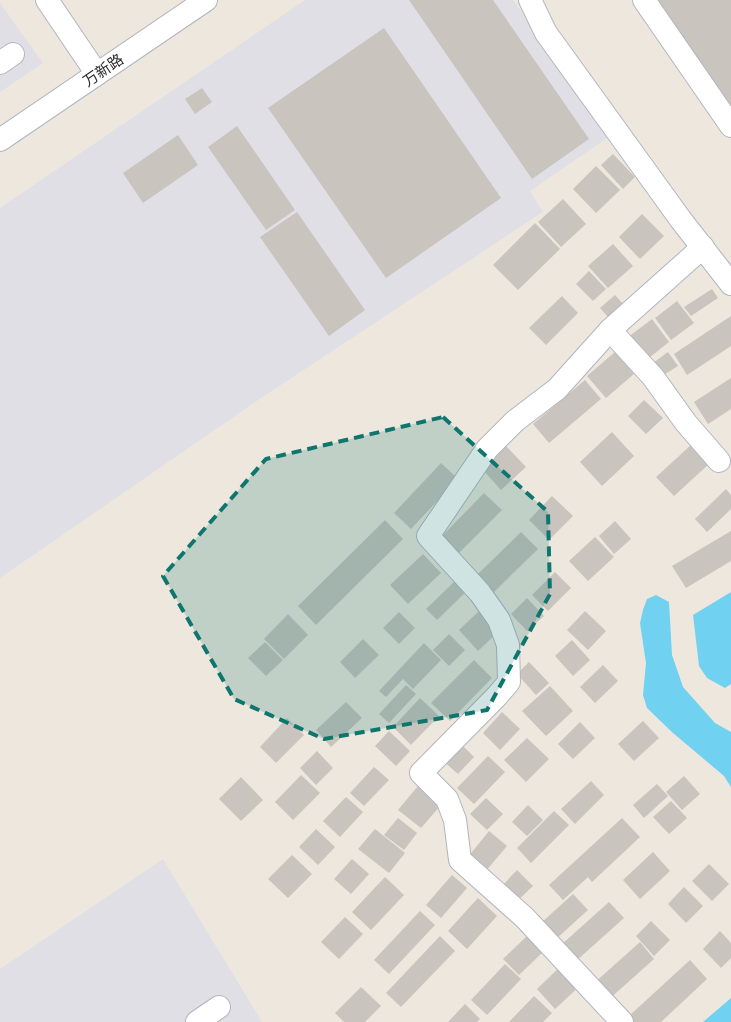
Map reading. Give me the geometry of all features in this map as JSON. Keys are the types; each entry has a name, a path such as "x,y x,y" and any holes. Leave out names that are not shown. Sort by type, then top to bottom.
{"street":[{"path":"47,0 97,74"},
{"name":"万新路","path":"0,140 206,0"},
{"path":"530,0 546,33 681,220 731,284"},
{"path":"644,0 731,126"},
{"path":"622,1022 525,918 460,860 455,820 447,798 421,773 509,682 508,645 499,620 480,593 428,536 487,449 515,421 557,389 610,330 703,247"},
{"path":"610,330 654,377 686,423 719,461"},
{"path":"197,1022 219,1008"}],"highlighted area":[{"path":"443,417 548,512 550,594 487,710 324,739 234,699 163,576 266,459"}],"shaded area":[{"path":"305,0 513,0 610,136 530,191 543,212 261,398 0,578 0,208"},
{"path":"0,3 43,63 0,92"},
{"path":"163,859 262,1022 0,1022 0,969"}],"water":[{"path":"731,592 731,684 725,688 707,678 699,666 693,615"},
{"path":"656,595 669,602 672,655 683,687 715,723 731,732 731,787 724,776 673,733 647,708 643,695 646,663 640,623 647,599"},
{"path":"731,998 731,1022 703,1022"}],"building":[{"path":"409,0 493,0 589,139 532,179"},
{"path":"658,0 731,0 731,107"},
{"path":"384,28 501,198 386,278 268,108"},
{"path":"202,88 212,102 195,114 185,99"},
{"path":"237,126 295,210 266,230 208,147"},
{"path":"178,135 198,165 143,203 123,173"},
{"path":"613,154 635,177 623,189 601,165"},
{"path":"596,166 620,190 596,213 573,189"},
{"path":"563,199 586,224 561,247 538,222"},
{"path":"297,212 365,310 329,336 260,237"},
{"path":"642,214 664,236 640,259 619,237"},
{"path":"535,223 560,249 518,290 493,265"},
{"path":"613,244 633,266 608,288 588,266"},
{"path":"589,271 606,289 593,301 576,284"},
{"path":"712,289 718,298 691,316 684,307"},
{"path":"615,295 624,305 609,318 600,308"},
{"path":"562,296 578,313 546,345 529,328"},
{"path":"677,301 694,323 671,340 655,318"},
{"path":"731,316 731,346 687,375 674,354"},
{"path":"652,319 669,342 645,361 627,338"},
{"path":"615,352 634,374 606,398 587,376"},
{"path":"668,352 678,366 662,376 653,363"},
{"path":"731,378 731,409 708,424 694,402"},
{"path":"585,380 601,399 549,443 533,424"},
{"path":"644,400 663,418 646,434 628,416"},
{"path":"612,432 634,456 602,486 580,462"},
{"path":"691,445 709,464 674,496 656,477"},
{"path":"506,446 526,467 501,490 482,469"},
{"path":"441,463 458,479 411,529 394,513"},
{"path":"726,489 731,495 731,509 707,532 695,519"},
{"path":"484,493 502,510 455,557 438,540"},
{"path":"552,496 573,516 549,540 529,520"},
{"path":"385,520 403,539 316,625 298,606"},
{"path":"615,521 631,539 614,554 599,536"},
{"path":"731,531 731,561 686,588 672,566"},
{"path":"521,532 538,549 492,594 475,577"},
{"path":"595,537 614,557 588,581 569,561"},
{"path":"423,554 441,573 408,604 390,585"},
{"path":"555,572 571,588 548,611 532,595"},
{"path":"457,579 468,590 437,620 426,609"},
{"path":"527,598 544,616 527,631 511,614"},
{"path":"479,611 498,632 478,651 459,630"},
{"path":"585,611 606,631 588,650 567,630"},
{"path":"399,612 415,628 399,644 383,628"},
{"path":"288,614 308,635 284,659 264,639"},
{"path":"449,634 465,650 449,666 433,650"},
{"path":"363,639 379,655 355,678 340,662"},
{"path":"572,640 590,660 573,676 555,656"},
{"path":"265,642 283,660 266,676 248,658"},
{"path":"424,643 441,660 413,689 403,679 386,697 379,691"},
{"path":"474,660 492,678 450,721 431,703"},
{"path":"529,662 549,683 536,695 517,674"},
{"path":"603,665 618,681 595,703 580,687"},
{"path":"406,685 416,694 389,723 379,714"},
{"path":"550,686 573,711 546,736 522,711"},
{"path":"420,698 439,716 411,745 393,727"},
{"path":"346,702 362,718 331,747 316,730"},
{"path":"502,712 520,729 500,750 483,733"},
{"path":"287,718 304,735 276,763 260,747"},
{"path":"643,721 659,738 634,761 618,744"},
{"path":"580,722 595,738 573,759 558,744"},
{"path":"389,731 410,751 396,766 375,746"},
{"path":"527,738 549,759 526,782 504,760"},
{"path":"459,742 474,757 458,774 442,760"},
{"path":"317,751 333,768 316,785 300,768"},
{"path":"488,756 505,772 474,804 457,788"},
{"path":"374,767 389,780 364,806 350,793"},
{"path":"301,775 320,793 293,820 275,802"},
{"path":"684,776 700,794 682,810 666,792"},
{"path":"241,777 263,800 241,821 219,799"},
{"path":"591,781 604,795 575,824 561,809"},
{"path":"657,784 668,796 644,818 633,805"},
{"path":"418,786 441,805 421,828 398,810"},
{"path":"346,797 363,812 340,837 323,821"},
{"path":"486,798 503,814 487,830 470,814"},
{"path":"671,801 687,818 669,834 653,817"},
{"path":"528,805 543,820 527,836 512,822"},
{"path":"554,811 569,825 531,863 517,848"},
{"path":"398,818 417,833 404,850 384,835"},
{"path":"622,818 640,837 592,882 588,877 563,900 549,885"},
{"path":"316,829 335,847 318,865 299,847"},
{"path":"375,829 405,853 389,873 358,849"},
{"path":"489,831 507,846 485,872 468,857"},
{"path":"653,852 670,871 640,899 623,880"},
{"path":"292,855 312,874 288,898 268,879"},
{"path":"352,859 369,874 351,894 334,879"},
{"path":"709,864 729,884 712,901 692,881"},
{"path":"517,870 533,886 515,903 500,888"},
{"path":"452,875 467,888 441,918 426,905"},
{"path":"385,877 404,895 371,930 352,912"},
{"path":"684,887 703,906 686,923 668,904"},
{"path":"573,894 588,910 556,939 541,923"},
{"path":"478,898 497,916 467,949 448,931"},
{"path":"609,902 624,918 576,961 561,945"},
{"path":"420,911 435,925 389,974 374,960"},
{"path":"345,917 363,934 339,959 321,942"},
{"path":"651,921 670,940 654,956 636,936"},
{"path":"720,931 731,943 731,958 721,968 703,949"},
{"path":"529,934 544,951 519,975 503,959"},
{"path":"440,936 455,951 401,1007 386,993"},
{"path":"640,942 654,959 607,1001 592,985"},
{"path":"690,960 707,979 661,1022 634,1022 629,1016"},
{"path":"505,964 521,979 487,1015 471,1000"},
{"path":"562,965 581,985 555,1009 537,989"},
{"path":"361,987 381,1006 365,1022 344,1022 335,1013"},
{"path":"534,996 552,1013 543,1022 509,1022"},
{"path":"465,1004 480,1019 477,1022 448,1022"}]}
